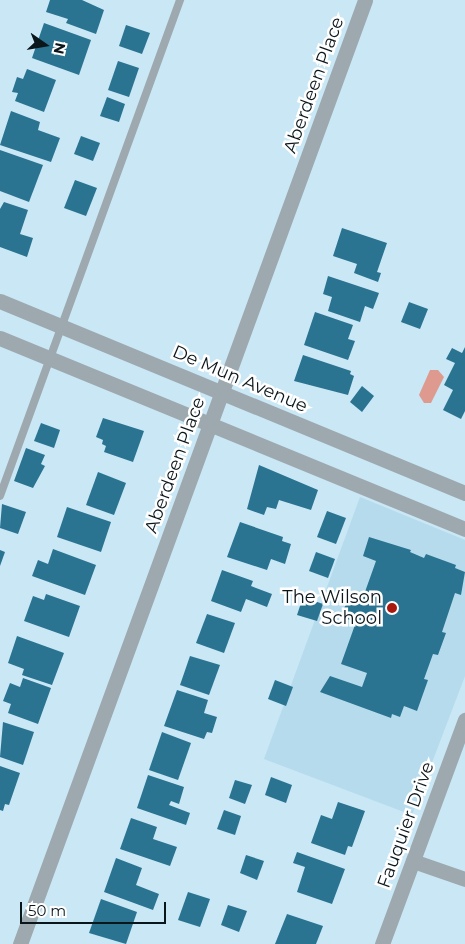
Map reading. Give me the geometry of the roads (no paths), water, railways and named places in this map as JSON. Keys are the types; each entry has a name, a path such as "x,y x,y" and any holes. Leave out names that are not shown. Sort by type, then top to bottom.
{"street":[{"name":"Aberdeen Place","path":"20,944 365,0"},
{"name":"De Mun Avenue","path":"0,301 465,493"},
{"path":"0,338 465,529"},
{"name":"Fauquier Drive","path":"382,944 465,720"},
{"path":"413,861 465,879"}],"lane":[{"path":"0,496 180,0"}],"place":[{"name":"The Wilson School","path":"392,608"}]}
